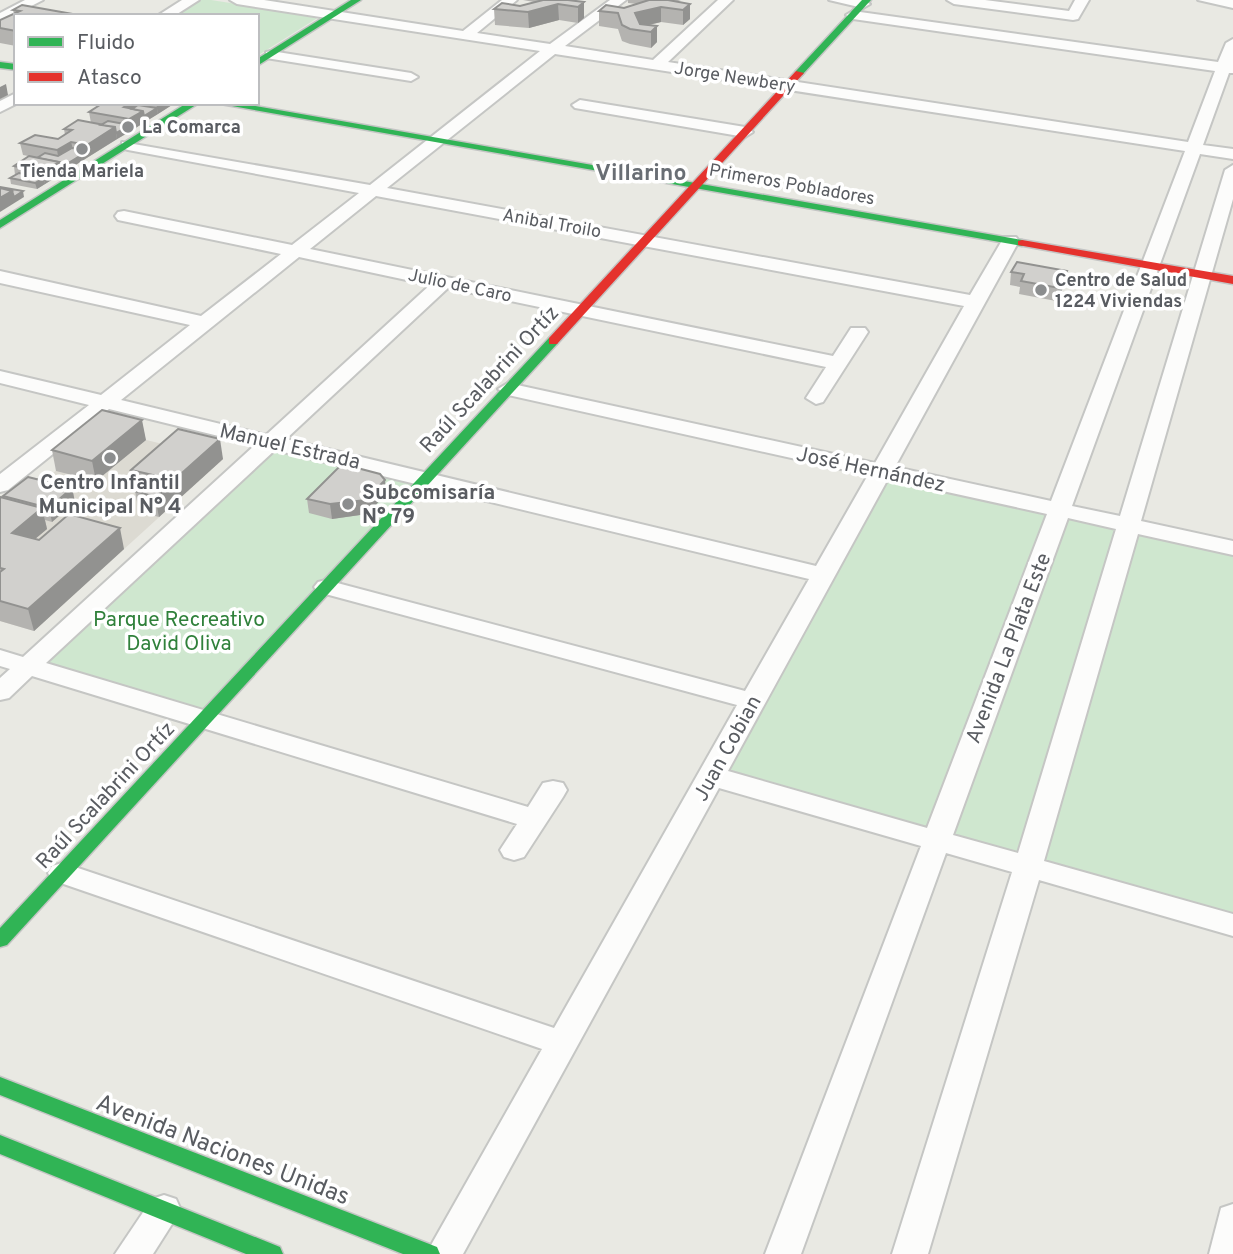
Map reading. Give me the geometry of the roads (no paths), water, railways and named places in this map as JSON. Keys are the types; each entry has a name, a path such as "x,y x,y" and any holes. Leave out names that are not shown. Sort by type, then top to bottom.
{"street":[{"path":"0,18 36,0"},
{"path":"168,14 192,0"},
{"name":"Jorge Newbery","path":"237,0 1233,154"},
{"path":"264,59 357,0"},
{"path":"466,35 510,0"},
{"path":"0,485 552,49 620,0"},
{"path":"656,65 726,0"},
{"path":"836,0 1228,68"},
{"path":"954,0 1073,16 1082,0"},
{"path":"1205,0 1233,4"},
{"name":"Raúl Scalabrini Ortíz","path":"0,940 861,6"},
{"name":"Avenida La Plata Este","path":"783,1254 1194,148 1228,68 1233,43"},
{"path":"339,81 373,57"},
{"path":"264,59 411,77"},
{"path":"0,225 191,105"},
{"name":"Primeros Pobladores","path":"231,105 1233,280"},
{"path":"580,105 653,111 745,132"},
{"path":"635,128 653,111"},
{"name":"Anibal Troilo","path":"128,145 976,302"},
{"path":"910,1254 1028,866 1233,170"},
{"name":"Julio de Caro","path":"124,216 838,363"},
{"name":"Juan Cobian","path":"444,1254 1010,241"},
{"path":"0,277 205,323"},
{"path":"0,692 443,282"},
{"path":"816,398 858,332"},
{"name":"Manuel Estrada","path":"0,377 824,575"},
{"name":"José Hernández","path":"508,389 1233,548"},
{"path":"326,587 753,701"},
{"path":"0,659 534,820"},
{"path":"711,776 1233,925"},
{"path":"514,850 553,790"},
{"path":"62,873 562,1043"},
{"name":"Avenida Naciones Unidas","path":"0,1086 429,1254"},
{"path":"0,1144 272,1254"},
{"path":"133,1254 164,1210"},
{"path":"1227,1254 1233,1219"}],"place":[{"name":"La Comarca","path":"128,127"},
{"name":"Tienda Mariela","path":"82,149"},
{"name":"Centro de Salud 1224 Viviendas","path":"1041,290"},
{"name":"Centro Infantil Municipal N° 4","path":"110,458"},
{"name":"Subcomisaría N° 79","path":"348,504"}],"district":[{"name":"Villarino","path":"641,172"}],"park label":[{"name":"Parque Recreativo David Oliva","path":"179,631"}]}
